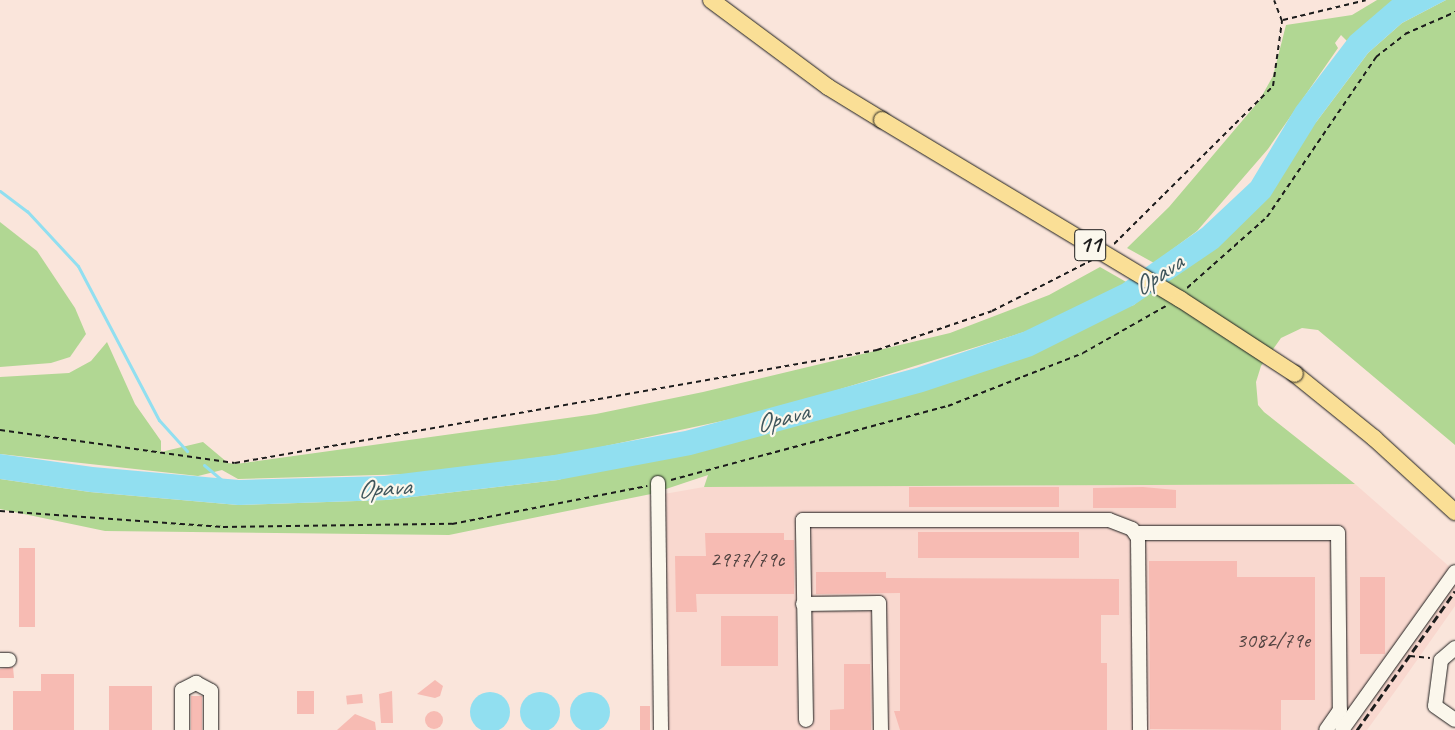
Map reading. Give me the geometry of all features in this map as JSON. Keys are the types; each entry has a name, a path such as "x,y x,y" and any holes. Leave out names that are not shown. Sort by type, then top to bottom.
{"main road":[{"name":"11","path":"711,0 828,87 1180,299 1295,374 1374,438 1455,512"}],"lane":[{"path":"658,483 661,730"},
{"path":"806,720 803,520 1109,520 1137,533 1338,532 1340,710 1326,730"},
{"path":"1137,533 1140,730"},
{"path":"1342,730 1455,572"},
{"path":"803,604 879,603 881,730"},
{"path":"1455,648 1441,660 1435,706 1455,720"},
{"path":"182,730 182,690 196,683 211,691 211,730"}],"path":[{"path":"1110,248 1273,86 1282,21 1274,0"},
{"path":"1282,21 1366,0"},
{"path":"1184,290 1267,217 1376,57 1405,34 1455,12"},
{"path":"0,430 235,463 877,350 992,311 1095,258"},
{"path":"0,511 223,527 452,524 658,483 948,406 1083,353 1169,303"},
{"path":"1405,654 1441,660"}],"shaded area":[{"path":"1355,484 1451,568 1337,730 667,730 664,494 704,487"},
{"path":"1455,577 1455,606 1396,690 1367,730 1347,730"}],"green space":[{"path":"1377,0 1398,0 1347,41 1341,35 1335,43 1338,48 1268,149 1197,231 1154,263 1127,248 1169,207 1259,101 1273,76 1286,25 1352,15"},
{"path":"1446,0 1455,0 1455,445 1318,330 1302,328 1281,338 1261,366 1256,382 1258,405 1264,412 1355,484 704,487 708,475 651,494 449,535 105,531 0,509 0,479 90,492 238,505 386,500 558,480 1134,305 1317,121 1368,53 1402,23"},
{"path":"0,222 37,251 75,308 86,334 70,357 51,363 0,367"},
{"path":"1100,267 1128,283 1037,328 773,410 573,453 412,474 238,479 222,470 198,476 0,454 0,377 69,373 91,361 107,342 135,404 161,441 161,452 203,442 228,463 236,464 596,414 703,392 950,333 1049,295"}],"water":[{"name":"Opava","path":"1392,0 1446,0 1402,23 1368,53 1317,121 1270,197 1218,248 1134,305 1032,356 923,392 691,455 558,480 386,500 238,505 90,492 0,479 0,454 93,467 239,480 384,476 554,455 685,431 916,368 1023,332 1122,284 1202,228 1251,182 1296,107 1350,36"},
{"path":"494,692 501,695 507,701 510,712 509,720 501,729 494,732 486,732 479,729 471,720 470,708 473,701 482,693"},
{"path":"544,692 551,695 557,701 560,712 559,720 551,729 544,732 536,732 529,729 521,720 520,708 523,701 532,693"},
{"path":"594,692 601,695 607,701 610,712 609,720 601,729 594,732 586,732 579,729 571,720 570,708 573,701 582,693"}],"building":[{"path":"909,487 1059,487 1059,507 909,507"},
{"path":"1143,487 1176,490 1176,508 1093,508 1093,488"},
{"path":"918,532 1079,532 1079,558 918,558"},
{"path":"705,533 784,533 784,540 794,540 794,594 696,594 697,612 676,612 675,556 706,556"},
{"path":"19,548 35,548 35,627 19,627"},
{"path":"1149,561 1237,561 1237,577 1315,577 1315,700 1281,700 1281,730 1150,729"},
{"path":"816,572 886,572 886,578 1119,579 1119,615 1101,615 1101,663 1107,663 1107,730 900,730 894,711 900,711 900,593 816,594"},
{"path":"1360,577 1385,577 1385,654 1360,654"},
{"path":"721,616 778,616 778,666 721,666"},
{"path":"844,664 870,664 871,730 830,730 830,710 844,709"},
{"path":"13,667 14,678 0,678 0,669"},
{"path":"41,674 74,674 74,730 13,730 13,691 41,691"},
{"path":"435,680 443,686 440,696 435,698 417,694"},
{"path":"109,686 152,686 152,730 109,730"},
{"path":"297,691 314,691 314,714 297,714"},
{"path":"392,691 393,723 381,723 379,694"},
{"path":"362,694 363,703 347,705 346,696"},
{"path":"191,696 202,696 202,730 191,730"},
{"path":"640,706 650,706 650,730 640,730"},
{"path":"430,711 438,711 443,716 441,727 430,729 425,724 425,716"},
{"path":"355,714 375,722 376,730 337,730"}],"waterway":[{"path":"0,191 27,211 78,266 159,420 187,451"},
{"path":"204,465 223,481"}],"railway":[{"path":"1357,730 1455,591"}]}
